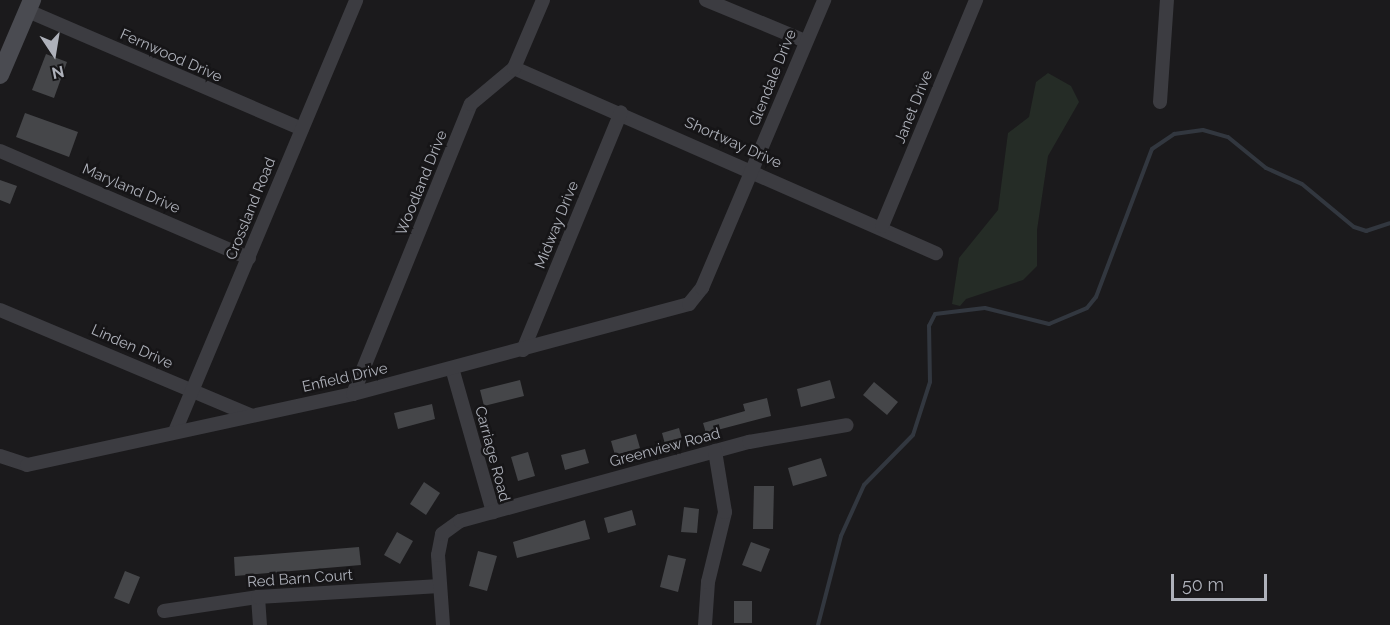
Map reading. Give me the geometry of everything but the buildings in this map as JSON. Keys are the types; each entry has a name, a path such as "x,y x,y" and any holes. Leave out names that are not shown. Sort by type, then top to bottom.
{"main road":[{"path":"0,75 30,5"}],"street":[{"name":"Crossland Road","path":"176,429 355,0"},
{"name":"Woodland Drive","path":"353,394 471,104 514,68 543,0"},
{"path":"706,0 805,41"},
{"name":"Glendale Drive","path":"693,300 753,170 824,0"},
{"name":"Janet Drive","path":"882,226 976,0"},
{"path":"1160,102 1167,0"},
{"name":"Fernwood Drive","path":"30,5 302,129"},
{"name":"Shortway Drive","path":"514,68 882,226 936,253"},
{"name":"Midway Drive","path":"523,350 621,112"},
{"name":"Maryland Drive","path":"0,151 249,258"},
{"name":"Enfield Drive","path":"0,456 27,465 176,429 353,394 681,308 693,300"},
{"name":"Linden Drive","path":"0,310 250,416"},
{"name":"Carriage Road","path":"443,625 440,586 442,534 460,520 493,512 452,368"},
{"name":"Greenview Road","path":"493,512 715,451 848,425"},
{"path":"705,625 708,582 725,512 715,451"},
{"name":"Red Barn Court","path":"164,611 258,597 440,586"},
{"path":"258,597 260,625"}],"shaded area":[{"path":"1048,73 1071,86 1079,102 1048,156 1037,230 1037,266 1023,280 966,299 960,306 952,304 959,258 998,210 1008,133 1029,117 1036,82"}],"waterway":[{"path":"818,625 841,536 864,485 913,435 930,382 929,326 935,314 985,308 1049,324 1087,308 1096,297 1152,149 1174,134 1203,130 1228,137 1266,168 1302,184 1354,227 1366,231 1390,223"}]}
